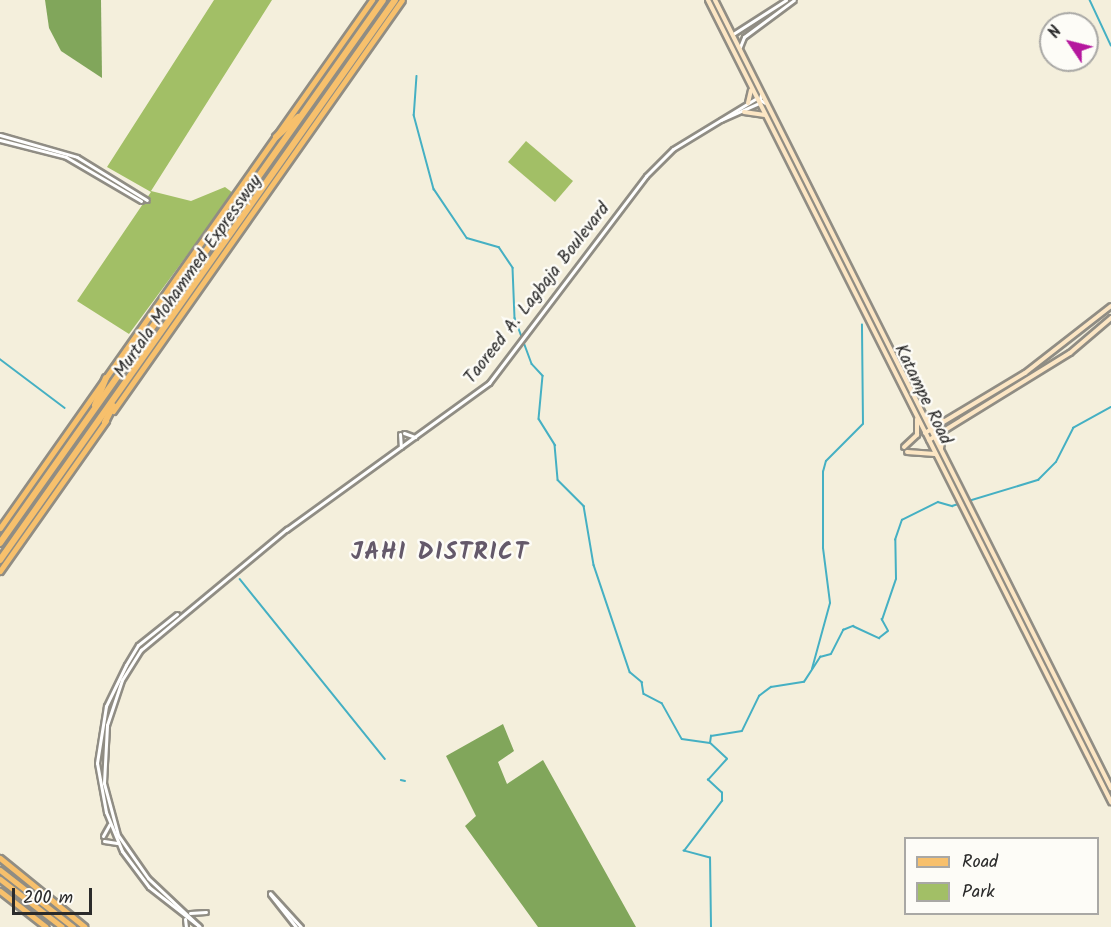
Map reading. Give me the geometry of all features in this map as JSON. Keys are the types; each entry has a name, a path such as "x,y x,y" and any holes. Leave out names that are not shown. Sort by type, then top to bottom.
{"highway":[{"name":"Murtala Mohammed Expressway","path":"0,543 384,0"},
{"name":"Murtala Mohammed Expressway","path":"0,560 396,0"},
{"path":"346,53 354,59"},
{"path":"338,65 344,72"},
{"path":"276,136 307,108"},
{"path":"92,414 105,378"},
{"path":"105,422 120,391"}],"main road":[{"name":"Murtala Mohammed Expressway","path":"0,528 372,0"},
{"name":"Murtala Mohammed Expressway","path":"0,571 402,0"},
{"name":"Katampe Road","path":"708,0 751,86 765,104 1111,788"},
{"name":"Katampe Road","path":"715,0 739,49 765,115 1111,802"},
{"path":"748,103 751,86"},
{"path":"744,112 765,115"},
{"path":"925,433 1025,373 1111,306"},
{"path":"928,440 945,433 1029,380 1111,318"},
{"path":"1025,373 1029,380"},
{"path":"904,447 917,435 916,415"},
{"path":"923,416 934,422 950,419"},
{"path":"941,449 945,433"},
{"path":"907,452 936,455"},
{"path":"0,858 86,927"},
{"path":"0,870 73,927"},
{"path":"0,879 62,927"},
{"path":"0,891 46,927"}],"street":[{"path":"731,34 786,0"},
{"path":"739,49 744,37 794,0"},
{"name":"Taoreed A. Lagbaja Boulevard","path":"178,614 141,650 111,709 104,771 115,826 114,833 166,896 187,912 200,927 165,902 117,843 109,823 97,763 106,706 136,647 178,614 310,511 489,383 646,176 673,149 716,120 759,99"},
{"name":"Taoreed A. Lagbaja Boulevard","path":"716,120 744,112 759,99"},
{"path":"0,135 77,157 147,200"},
{"path":"0,140 66,157 141,201"},
{"path":"401,447 402,433 415,436"},
{"name":"Taoreed A. Lagbaja Boulevard","path":"286,530 310,511"},
{"path":"109,823 104,839 117,843"},
{"path":"296,927 270,899 270,893 301,927"},
{"path":"165,902 166,896"},
{"path":"187,912 206,912"},
{"path":"184,917 186,927"}],"green space":[{"path":"45,0 101,0 102,78 61,51 49,28"},
{"path":"214,0 272,0 151,191 191,201 225,187 233,193 129,334 77,301 151,192 107,167"},
{"path":"526,141 573,181 555,202 508,162"},
{"path":"503,724 514,751 498,762 507,784 543,760 636,927 538,927 465,826 476,816 446,756"}],"waterway":[{"path":"1090,0 1111,45"},
{"path":"417,76 414,115 434,189 467,238 499,247 513,268 515,318 532,364 543,376 539,419 555,445 558,480 584,506 594,565 630,672 642,682 644,694 662,703 682,739 710,743"},
{"path":"812,669 830,603 823,548 823,472 826,461 863,424 862,325"},
{"path":"0,359 65,408"},
{"path":"711,927 710,858 684,851 722,801 722,793 708,780 727,759 710,743 711,736 742,731 759,696 771,687 804,682 820,657 831,654 843,630 853,626 879,638 888,631 882,620 896,579 895,540 902,520 938,502 952,506 1038,480 1056,462 1073,428 1111,407"},
{"path":"240,579 385,759"},
{"path":"401,780 405,781"}],"district":[{"name":"JAHI DISTRICT","path":"440,553"}]}
